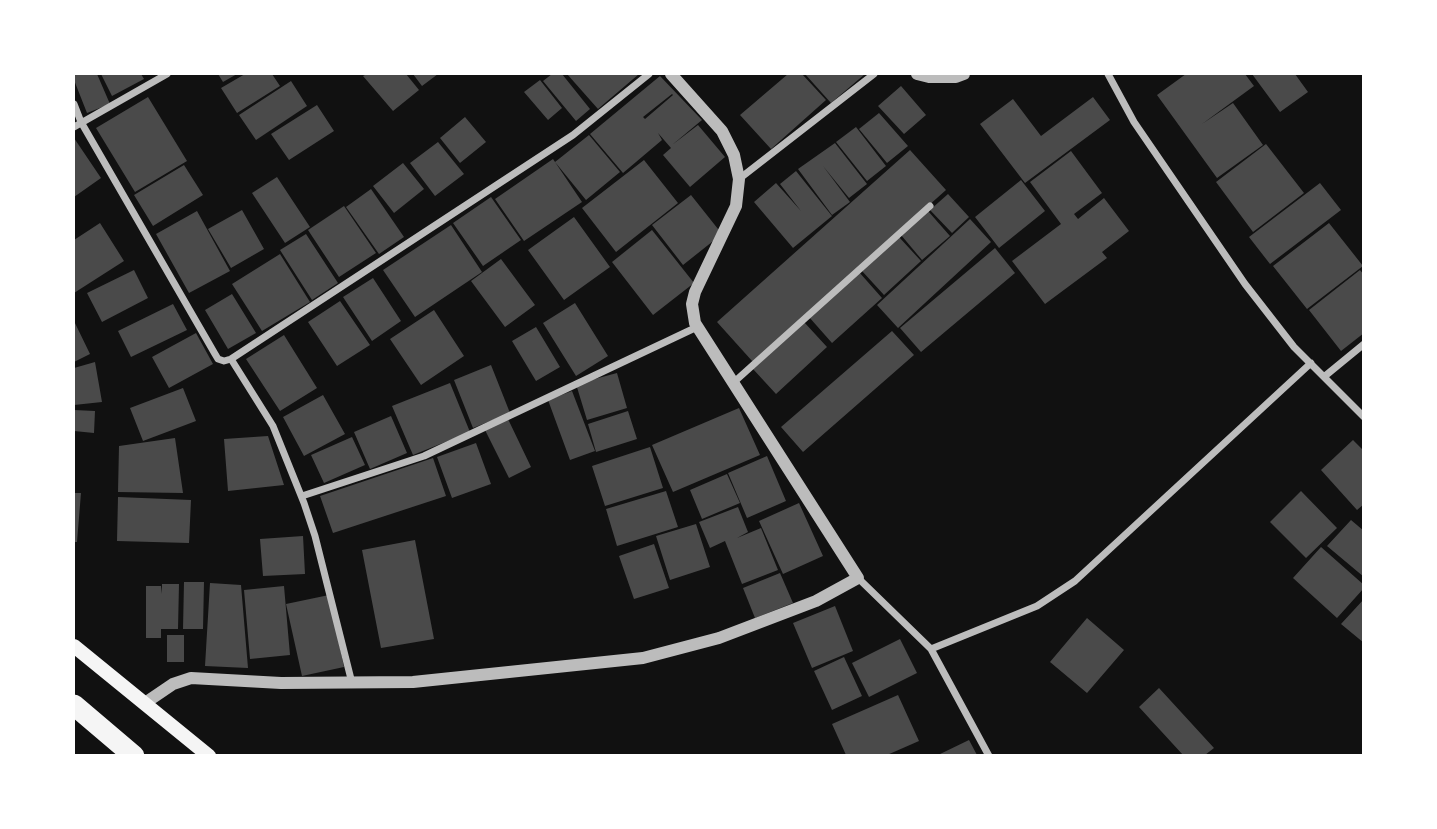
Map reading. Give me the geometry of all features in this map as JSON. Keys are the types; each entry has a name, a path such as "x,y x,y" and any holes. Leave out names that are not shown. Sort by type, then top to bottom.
{"highway":[{"path":"74,705 134,755"}],"main road":[{"path":"74,646 209,755"}],"street":[{"path":"74,127 167,74"},
{"path":"74,104 81,122 215,354 224,360 231,359 573,135 649,74"},
{"path":"671,74 722,131 734,155 739,179 736,206 695,292 692,304 697,327 858,578 931,649 989,755"},
{"path":"739,179 874,74"},
{"path":"917,74 929,77 956,77 964,74"},
{"path":"1108,74 1134,122 1245,284 1294,348 1325,376 1363,417"},
{"path":"733,383 930,206"},
{"path":"302,496 424,456 697,327"},
{"path":"1325,376 1363,344"},
{"path":"231,359 273,426 302,496 316,536 352,683"},
{"path":"931,649 1037,606 1075,581 1311,363"},
{"path":"145,703 173,684 191,678 281,683 413,682 643,659 719,638 816,601 858,578"}],"building":[{"path":"74,74 97,74 110,104 87,113"},
{"path":"101,74 141,74 144,79 112,96"},
{"path":"218,74 237,74 223,82"},
{"path":"245,74 272,74 280,86 237,113 221,88"},
{"path":"406,74 419,90 393,111 363,76"},
{"path":"413,74 438,74 422,86"},
{"path":"552,74 562,74 590,109 576,121 543,81"},
{"path":"567,74 639,74 598,109"},
{"path":"788,74 802,74 826,100 771,149 740,115"},
{"path":"805,74 865,74 831,103"},
{"path":"1186,74 1245,74 1254,86 1202,124 1233,103 1263,145 1217,178 1157,95"},
{"path":"1252,74 1295,74 1308,92 1280,112"},
{"path":"660,76 702,120 672,145 698,125 725,157 690,187 663,155 671,148 658,133 662,140 623,173 590,134","holes":["672,94 645,119 643,117"]},
{"path":"540,80 562,108 548,120 524,92"},
{"path":"291,81 307,106 256,140 239,115"},
{"path":"901,86 926,115 904,134 878,106"},
{"path":"148,97 187,161 135,192 96,128"},
{"path":"1093,97 1110,120 1025,183 980,124 1013,99 1041,136"},
{"path":"317,105 334,131 289,160 271,134"},
{"path":"879,113 908,146 887,163 859,129"},
{"path":"465,117 486,142 460,163 440,138"},
{"path":"856,127 886,166 867,181 836,142"},
{"path":"589,135 620,172 586,200 555,162"},
{"path":"74,138 101,178 74,197"},
{"path":"438,142 464,174 435,196 410,163"},
{"path":"835,143 867,184 849,198 823,166 850,202 832,215 798,169"},
{"path":"1266,144 1304,193 1253,232 1216,182"},
{"path":"910,150 946,190 753,362 717,322"},
{"path":"1071,151 1102,193 1074,214 1078,219 1104,198 1129,231 1102,252 1107,258 1045,304 1012,261 1061,224 1030,182"},
{"path":"553,159 582,202 524,241 495,199"},
{"path":"644,160 678,203 616,252 582,208"},
{"path":"403,163 424,189 394,213 373,186"},
{"path":"184,165 203,195 153,226 134,195"},
{"path":"796,171 832,216 793,248 754,202 776,183 801,211 780,184"},
{"path":"277,177 310,227 285,243 252,193"},
{"path":"1021,180 1045,211 999,248 975,217"},
{"path":"1320,183 1341,210 1270,264 1249,237"},
{"path":"371,189 404,237 379,254 346,207"},
{"path":"948,194 969,217 952,233 930,210"},
{"path":"691,195 722,234 683,265 652,225"},
{"path":"491,197 521,240 483,266 453,223"},
{"path":"344,206 376,253 339,277 308,230"},
{"path":"242,210 264,249 231,268 208,229"},
{"path":"197,211 230,271 189,293 156,234"},
{"path":"928,211 950,236 922,260 901,235"},
{"path":"574,217 610,267 564,300 528,250"},
{"path":"970,219 991,242 898,328 877,305"},
{"path":"100,223 124,261 74,293 74,240"},
{"path":"1329,223 1363,266 1307,309 1273,266"},
{"path":"451,225 482,272 415,317 383,270"},
{"path":"652,230 694,283 653,315 612,262"},
{"path":"306,234 338,283 312,300 280,250"},
{"path":"899,237 921,261 884,295 862,271"},
{"path":"995,248 1015,273 921,352 900,328"},
{"path":"280,254 310,302 262,331 232,284"},
{"path":"501,259 535,305 505,327 471,281"},
{"path":"134,270 148,298 102,322 87,293"},
{"path":"1360,270 1364,275 1364,333 1341,351 1309,310"},
{"path":"859,272 882,298 832,343 809,317"},
{"path":"373,278 401,321 372,341 343,297"},
{"path":"232,294 256,333 228,349 205,310"},
{"path":"340,301 370,345 337,366 308,322"},
{"path":"575,303 608,356 576,376 543,323"},
{"path":"173,304 187,330 131,357 118,331"},
{"path":"434,310 464,356 421,385 390,339"},
{"path":"74,321 90,354 74,362"},
{"path":"804,322 827,347 776,394 753,369"},
{"path":"536,327 560,367 536,381 512,341"},
{"path":"892,331 914,355 803,452 781,427"},
{"path":"196,333 213,364 169,388 152,357"},
{"path":"284,335 317,388 280,411 246,359"},
{"path":"95,362 102,402 74,405 74,368"},
{"path":"491,365 510,413 473,428 454,380"},
{"path":"617,373 627,408 587,420 576,384"},
{"path":"450,383 470,432 413,455 392,406"},
{"path":"183,388 196,421 143,441 130,408"},
{"path":"572,391 595,451 570,460 548,400"},
{"path":"323,395 345,434 304,456 283,417"},
{"path":"739,408 760,455 673,492 652,445"},
{"path":"74,410 95,411 94,433 74,431"},
{"path":"628,411 637,439 596,452 588,424"},
{"path":"391,416 407,453 370,469 354,432"},
{"path":"508,419 531,467 509,478 485,430"},
{"path":"268,436 284,485 228,491 224,439"},
{"path":"352,437 365,465 324,483 311,455"},
{"path":"175,438 183,493 118,492 119,446"},
{"path":"1353,440 1364,451 1364,504 1357,510 1321,470"},
{"path":"476,443 491,484 452,498 437,457"},
{"path":"650,447 663,488 605,506 592,466"},
{"path":"767,456 786,501 747,518 728,473"},
{"path":"433,458 446,496 333,533 320,496"},
{"path":"727,474 740,503 702,519 690,490"},
{"path":"666,491 678,527 617,546 606,509"},
{"path":"1301,491 1337,528 1306,558 1270,522"},
{"path":"74,493 81,493 77,542 74,542"},
{"path":"118,497 191,500 189,543 117,541"},
{"path":"799,503 823,556 783,574 759,521"},
{"path":"738,507 748,532 737,538 761,528 778,570 742,584 725,541 710,548 699,522"},
{"path":"1351,520 1364,531 1364,577 1327,546"},
{"path":"696,524 710,567 670,580 656,536"},
{"path":"303,536 305,574 263,576 260,539"},
{"path":"415,540 434,639 381,648 362,550"},
{"path":"654,544 669,588 634,599 619,556"},
{"path":"1321,547 1364,585 1337,618 1293,578"},
{"path":"780,573 793,603 755,618 743,588"},
{"path":"184,582 204,582 203,629 183,629"},
{"path":"210,583 241,585 248,668 205,666"},
{"path":"162,584 179,584 178,629 161,629 161,638 146,638 146,586 161,586 162,594"},
{"path":"284,586 290,655 250,659 244,590"},
{"path":"329,595 344,667 302,676 286,604"},
{"path":"1364,599 1364,643 1341,624"},
{"path":"835,606 853,651 812,668 793,623"},
{"path":"1087,618 1124,650 1087,693 1050,662"},
{"path":"167,635 184,635 184,662 167,662"},
{"path":"900,639 917,673 869,697 852,663"},
{"path":"844,657 862,696 832,710 814,671"},
{"path":"1159,688 1214,748 1205,755 1183,755 1139,707"},
{"path":"898,695 919,741 887,755 846,755 832,724"},
{"path":"969,740 977,755 938,755"}]}
